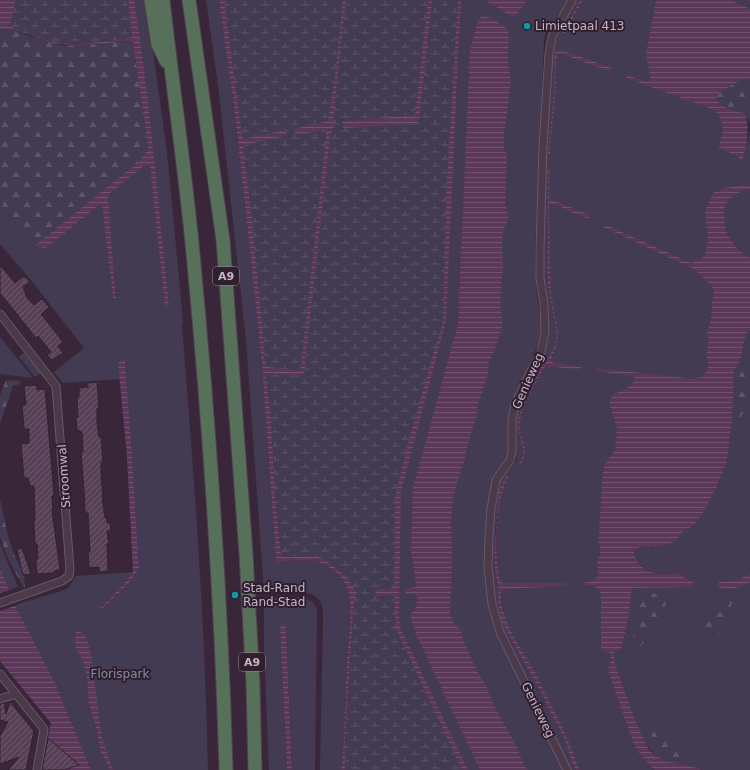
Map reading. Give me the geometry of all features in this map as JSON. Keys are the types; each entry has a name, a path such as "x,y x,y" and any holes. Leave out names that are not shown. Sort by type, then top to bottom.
{"highway":[{"name":"A9","path":"151,0 158,44 172,76"},
{"name":"A9","path":"163,0 192,241 207,411 223,680 226,770"},
{"name":"A9","path":"189,0 223,240 246,554 253,684 255,770"}],"street":[{"name":"Genieweg","path":"566,770 500,632 492,604 488,554 492,500 496,480 510,460 512,452 512,420 515,404 541,352 545,331 544,304 540,278 540,249 543,146 549,53 552,37 572,0"},
{"name":"Stroomwal","path":"0,603 62,581 69,576 70,569 56,386 1,318"},
{"path":"0,674 44,729 37,770"},
{"path":"0,699 16,694"}],"green space":[{"path":"16,0 128,0 132,37 100,42 67,44 30,34 10,26"},
{"name":"Florispark","path":"134,0 146,0 167,152 183,321 182,326 195,492 202,604 208,770 91,770 56,685 15,605 64,590 69,587 76,576 133,572 124,584 98,610 99,612 127,585 139,568 125,360 118,363 120,379 63,383 54,372 84,348 31,280 0,244 0,204 34,246 100,203 102,205 113,298 116,298 108,195 147,165 150,167 165,307 169,304 150,114"},
{"path":"206,0 219,0 228,57 262,367 276,561 279,563 315,561 326,565 343,580 348,590 350,625 341,770 320,770 323,616 323,608 321,603 311,594 304,592 264,591 246,341 219,93"},
{"path":"222,0 569,0 550,27 546,30 544,41 535,248 540,333 537,347 512,402 508,425 508,453 496,473 491,488 485,526 486,587 490,610 497,633 563,770 344,770 354,603 266,375"},
{"path":"224,0 343,0 335,75 328,121 294,129 294,133 324,130 326,132 302,357 299,371 268,367 264,358 263,333 251,211 243,149 246,145 287,135 285,130 244,139 242,136"},
{"path":"346,0 428,0 415,115 344,121 344,128 417,124 419,122 432,0 458,0 447,177 443,319 408,443 395,498 394,586 391,589 376,589 380,596 391,595 394,597 402,643 462,770 345,770 345,741 354,603 357,596 347,577 323,558 317,556 283,557 281,554 276,506 271,417 266,375 268,373 299,376 304,373 330,137 336,123 333,121"},
{"path":"576,0 580,0 562,34 564,35 583,0 750,0 750,71 743,77 750,80 750,123 746,115 743,159 750,130 750,185 720,190 711,206 715,283 708,367 599,556 611,653 627,722 634,745 650,767 654,770 580,770 548,700 508,626 500,593 497,528 503,490 509,476 503,481 496,523 494,552 498,602 513,643 543,696 565,740 572,763 576,770 571,770 502,629 496,605 490,568 491,530 499,481 503,474 516,460 514,430 517,411 521,398 547,345 549,335 542,244 544,171 551,50","holes":["550,354 522,413 520,429 526,455 518,466 522,459 523,453 518,425 519,418 534,379"]},
{"path":"9,28 35,38 64,46 133,41 148,148 141,161 34,246 0,204 0,29"},
{"path":"746,78 750,80 750,101 744,114 722,106 716,100 718,93"},
{"path":"750,189 750,258 743,253 729,236 727,232 724,210 728,202 734,196 742,191"},
{"path":"750,331 750,770 703,770 680,763 668,762 656,756 647,746 636,722 615,663 614,652 621,650 627,625 630,591 632,588 693,581 685,578 680,573 657,574 650,572 640,565 634,555 634,551 640,546 646,545 652,548 660,546 694,525 715,491 727,462 732,420 734,371 740,362 746,333"},
{"path":"0,337 33,378 0,374"},
{"path":"24,352 41,373 35,377 19,357"},
{"path":"734,371 747,371 750,375 743,414 737,421 732,420"},
{"path":"6,380 21,381 20,384 13,386 0,424 0,396"},
{"path":"0,499 8,536 16,559 24,574 24,588 9,561 0,537"},
{"path":"0,544 18,587 9,590 0,568"},
{"path":"644,593 663,594 667,598 661,623 639,648 633,649 637,599"},
{"path":"300,597 308,599 317,609 315,770 292,770 286,627 282,625 280,628 287,770 269,770 264,649 264,600"},
{"path":"734,599 717,638 700,641 716,601"},
{"path":"654,716 666,736 688,752 684,757 676,758 664,754 659,750 648,725"}],"shaded area":[{"path":"0,0 16,0 10,26 30,34 67,44 100,42 132,37 128,0 134,0 154,151 169,304 165,308 150,167 147,165 108,195 116,298 113,299 102,205 100,204 46,248 34,246 140,161 148,148 133,41 65,45 49,42 8,29 0,29"},
{"path":"219,0 224,0 242,136 244,139 285,130 287,135 246,145 243,149 251,211 263,333 264,358 268,367 299,371 301,366 326,132 324,130 295,135 294,129 328,121 335,75 343,0 346,0 333,120 336,123 330,137 304,373 302,376 269,373 266,375 271,417 276,506 281,554 283,557 317,556 323,558 347,577 357,593 354,603 345,741 345,770 341,770 350,615 348,590 343,580 326,565 315,561 291,561 278,563 276,561 262,367 233,99"},
{"path":"428,0 432,0 419,122 417,124 343,128 343,121 415,115"},
{"path":"458,0 461,1 446,321 401,492 399,617 400,627 468,770 462,770 396,628 394,597 391,595 376,596 375,589 390,589 394,586 395,498 408,443 443,319 447,177"},
{"path":"485,0 527,0 516,16 511,16"},
{"path":"580,0 583,0 564,35 562,34"},
{"path":"656,0 730,0 750,9 750,80 746,78 718,93 716,100 722,106 746,115 748,133 742,163 738,156 719,148 723,132 723,124 718,115 712,109 626,78 627,75 647,82 651,79 646,55"},
{"path":"485,16 495,20 507,29 509,36 508,60 511,83 504,134 504,148 507,156 505,203 508,217 507,223 503,230 502,241 503,274 501,280 500,305 503,324 493,355 489,361 488,374 478,405 465,460 453,498 451,522 452,557 450,613 453,622 461,630 463,639 478,673 486,685 494,706 517,747 527,770 480,770 415,632 410,615 415,609 418,598 415,594 405,594 406,589 415,587 416,585 411,551 413,488 458,324 470,50 478,21 481,17"},
{"path":"561,50 612,68 611,72 562,54 557,56 550,154 548,154 555,80 554,55 555,51"},
{"path":"548,168 550,168 550,199 590,215 588,219 557,205 550,204 549,206 551,292 558,335 556,347 551,360 553,363 581,368 580,370 545,367 523,408 520,429 525,455 519,467 518,465 522,459 523,448 519,432 518,419 530,387 551,352 556,340 548,286"},
{"path":"750,185 750,189 738,193 731,199 724,210 727,230 731,240 750,258 750,331 746,333 740,362 734,371 732,420 727,462 715,491 694,525 680,534 677,541 658,547 643,546 634,551 634,555 640,565 650,572 657,574 680,573 685,578 693,581 692,587 632,588 627,625 621,650 614,652 615,663 636,722 649,750 656,756 668,762 680,763 703,770 654,770 645,761 634,745 608,670 611,653 601,650 601,594 597,588 592,585 583,585 583,583 593,581 598,576 597,560 600,555 600,547 598,544 603,472 605,464 615,450 617,428 610,406 610,399 614,394 626,389 635,380 634,376 597,371 598,368 694,379 703,376 708,367 706,355 709,341 707,333 711,320 714,293 712,286 694,269 603,227 604,224 691,263 705,256 708,240 705,210 713,193 724,188"},
{"path":"125,360 139,568 127,585 99,612 97,612 124,584 133,572 127,457 118,363"},
{"path":"508,475 509,476 504,486 498,513 497,557 500,581 503,583 567,583 568,586 503,589 501,591 502,603 514,637 533,669 556,715 580,770 576,770 572,763 565,740 502,621 498,602 494,552 499,492 503,481"},
{"path":"0,568 15,605 56,685 91,770 64,770 79,765 48,738 51,723 0,661"},
{"path":"750,574 750,582 743,586 725,589 717,586 719,582 735,581"},
{"path":"282,625 286,627 292,770 287,770 280,628"},
{"path":"76,631 85,634 91,654 102,738 113,770 110,770 100,750 97,731 89,703 87,675 83,661 76,648"}],"pier":[{"path":"11,590 17,605 0,611 0,593"}],"building":[{"path":"0,265 15,283 24,276 30,282 23,287 27,298 34,305 42,299 49,307 41,314 63,342 58,346 63,353 52,360 47,355 51,352 38,336 36,338 0,293"},
{"path":"97,382 99,408 97,408 97,422 99,437 101,436 103,462 101,462 101,469 103,504 105,518 107,518 107,523 110,523 111,531 107,531 109,544 107,544 108,571 99,572 99,567 89,568 88,552 90,552 88,513 85,513 81,452 83,452 82,432 77,430 76,417 78,417 77,398 79,397 79,388 88,387 88,383"},
{"path":"37,385 37,390 45,389 54,495 52,496 52,510 60,570 54,571 54,573 37,574 36,559 38,559 37,544 35,544 34,486 30,486 28,478 24,478 21,444 29,443 29,429 24,429 22,405 26,405 24,386"},
{"path":"22,548 31,574 23,575 17,550"},
{"path":"10,702 34,731 26,770 8,770 19,757 0,764 0,736 8,722 0,720 0,704 4,703 6,714"},
{"path":"48,738 79,765 64,770 42,770"}],"place":[{"name":"Limietpaal 413","path":"527,26"},
{"name":"Stad-Rand Rand-Stad","path":"235,595"}]}
